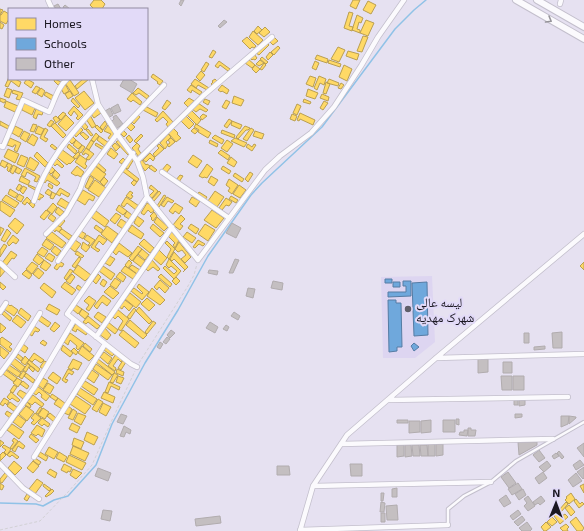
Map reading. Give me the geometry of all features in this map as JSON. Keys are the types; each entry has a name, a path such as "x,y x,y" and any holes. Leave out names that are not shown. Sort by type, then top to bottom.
{"main road":[{"path":"516,0 584,39"},
{"path":"536,0 584,27"}],"street":[{"path":"92,80 98,104 117,134 138,161 147,197 198,260 265,170 280,156 311,132 334,107 378,37 404,0"},
{"path":"138,161 203,96 272,37"},
{"path":"0,146 4,148 23,100 49,112 60,86 66,80"},
{"path":"46,234 66,214 80,189 84,178 117,134 164,85"},
{"path":"34,200 38,186 67,138 98,104"},
{"path":"58,261 132,153"},
{"path":"162,172 229,218"},
{"path":"137,367 131,364 67,314 147,197"},
{"path":"96,337 172,227"},
{"path":"448,525 300,531 313,486 347,435 584,234"},
{"path":"0,263 15,277"},
{"path":"0,312 6,303"},
{"path":"0,374 14,355 40,313"},
{"path":"0,435 34,388 74,320"},
{"path":"34,457 105,344"},
{"path":"436,358 584,354"},
{"path":"387,400 568,397"},
{"path":"341,444 553,439"},
{"path":"0,464 24,488 39,499"},
{"path":"313,486 491,482"}],"lane":[{"path":"448,525 448,509 464,496 491,482 516,462 584,422"}],"path":[{"path":"0,530 40,521 92,465 142,357 188,286 194,275 198,260"}],"shaded area":[{"name":"لیسه عالی شهرک مهدیه","path":"432,276 435,342 415,358 383,358 381,277"}],"building: Homes":[{"path":"94,0 101,0 105,4 103,8 93,8 90,5"},
{"path":"353,0 360,0 356,9 350,6"},
{"path":"368,1 376,5 371,14 363,10"},
{"path":"4,11 8,13 8,21 6,24 0,21 0,15"},
{"path":"349,12 353,13 349,26 353,27 352,31 344,28"},
{"path":"357,15 363,18 361,23 359,22 357,29 360,30 360,33 352,30"},
{"path":"366,20 374,23 368,36 360,33"},
{"path":"0,22 4,25 2,29 0,28"},
{"path":"258,26 262,30 257,34 254,31"},
{"path":"265,27 270,32 264,37 259,33"},
{"path":"253,31 263,40 258,45 249,37"},
{"path":"363,36 368,37 362,52 357,51"},
{"path":"247,37 256,46 254,48 252,47 250,49 242,41"},
{"path":"274,37 278,41 273,45 269,41"},
{"path":"267,43 269,45 259,55 256,53"},
{"path":"278,46 280,48 274,55 271,52"},
{"path":"338,47 345,50 339,62 331,59"},
{"path":"213,50 216,52 212,58 209,57"},
{"path":"348,51 359,54 357,60 346,56"},
{"path":"270,52 273,55 268,60 266,57"},
{"path":"254,54 257,58 252,60 250,58"},
{"path":"317,55 328,59 327,63 315,59"},
{"path":"262,57 268,62 266,64 260,59"},
{"path":"248,59 255,65 252,68 245,63"},
{"path":"260,60 264,63 259,66 256,64"},
{"path":"329,60 341,64 340,67 328,63"},
{"path":"219,61 230,69 228,71 220,65 218,68 215,66"},
{"path":"315,61 319,63 316,70 312,68"},
{"path":"206,62 209,64 204,72 201,70"},
{"path":"264,63 266,65 262,70 260,69"},
{"path":"255,65 260,69 256,73 252,69"},
{"path":"344,65 352,69 347,81 339,77"},
{"path":"201,71 205,75 200,81 196,77"},
{"path":"153,74 163,81 160,85 151,77"},
{"path":"310,76 316,78 313,87 306,84"},
{"path":"319,76 326,79 324,85 320,83 317,90 314,88"},
{"path":"8,79 21,82 19,87 11,81 8,87 5,86"},
{"path":"195,79 209,88 207,90 198,85 196,88 191,84"},
{"path":"215,79 217,81 212,85 212,81"},
{"path":"329,79 339,83 338,86 327,83"},
{"path":"26,80 29,80 34,83 31,88 24,83"},
{"path":"57,80 61,82 58,85 54,81"},
{"path":"70,80 79,93 74,96 65,83"},
{"path":"82,80 88,80 77,89 75,86"},
{"path":"326,82 330,84 326,94 323,93"},
{"path":"341,83 344,85 341,89 338,88"},
{"path":"65,84 69,91 64,94 60,87"},
{"path":"191,85 202,92 200,95 192,90 191,93 187,90"},
{"path":"222,85 229,90 227,94 218,90"},
{"path":"36,86 40,88 36,94 32,92"},
{"path":"7,88 12,90 9,98 4,96"},
{"path":"41,88 45,91 42,97 37,94"},
{"path":"138,88 149,96 147,99 139,93 136,95 133,93"},
{"path":"308,89 318,93 315,99 306,96"},
{"path":"13,90 23,93 20,100 16,99 18,95 12,93"},
{"path":"70,91 73,96 68,99 65,94"},
{"path":"84,91 94,103 85,110 75,98"},
{"path":"46,92 54,96 52,100 44,95"},
{"path":"132,93 142,102 140,105 133,100 131,102 127,99"},
{"path":"322,94 329,97 328,101 320,98"},
{"path":"234,96 244,100 241,106 232,103"},
{"path":"0,98 6,100 4,103 0,101"},
{"path":"73,98 80,106 78,108 71,101"},
{"path":"189,98 194,101 188,107 184,103"},
{"path":"205,99 210,101 208,105 203,102"},
{"path":"304,99 311,102 310,104 303,102"},
{"path":"167,100 171,103 165,110 162,108"},
{"path":"226,100 230,102 226,109 222,107"},
{"path":"6,101 18,106 15,112 4,107"},
{"path":"324,101 328,103 323,110 320,108"},
{"path":"23,102 35,108 32,115 22,110"},
{"path":"198,103 208,110 206,112 200,109 196,112 192,109"},
{"path":"297,104 301,106 297,115 293,113"},
{"path":"74,106 83,115 78,120 76,118 78,116 74,111 71,116 68,113"},
{"path":"97,106 101,113 94,118 91,114"},
{"path":"145,106 158,113 156,117 143,110"},
{"path":"36,109 43,112 42,115 38,114 36,119 33,117"},
{"path":"191,110 201,120 197,125 187,115"},
{"path":"163,111 173,122 168,127 166,124 168,122 163,117 157,122 155,120"},
{"path":"63,112 66,114 61,120 58,117"},
{"path":"300,113 315,120 313,125 300,119 299,121 297,120"},
{"path":"137,114 140,117 134,124 131,121"},
{"path":"203,114 207,116 202,120 200,117"},
{"path":"292,114 297,116 295,121 290,119"},
{"path":"66,115 74,123 66,131 58,124"},
{"path":"90,115 96,126 92,128 86,119"},
{"path":"56,116 60,120 56,123 53,118"},
{"path":"186,116 194,124 189,129 181,121"},
{"path":"229,119 232,121 227,128 224,126"},
{"path":"51,120 54,122 50,127 47,125"},
{"path":"0,121 9,126 8,129 0,125"},
{"path":"83,121 88,127 85,130 80,124"},
{"path":"105,121 107,124 103,130 100,127"},
{"path":"232,121 242,125 240,129 231,125"},
{"path":"130,122 135,127 131,131 126,126"},
{"path":"55,123 66,135 63,138 51,126"},
{"path":"33,124 37,125 34,132 30,131"},
{"path":"196,124 211,133 208,138 198,132 199,130 194,127"},
{"path":"97,125 103,131 101,133 95,127"},
{"path":"108,125 115,135 111,140 108,138 111,134 104,131"},
{"path":"15,126 23,130 19,137 12,133"},
{"path":"38,126 44,129 41,135 35,133"},
{"path":"79,126 83,130 76,137 73,133"},
{"path":"245,126 250,128 246,130 238,139 236,137"},
{"path":"45,128 48,130 44,137 48,139 46,142 40,138"},
{"path":"173,128 181,138 176,142 168,133"},
{"path":"194,128 198,131 195,134 191,131"},
{"path":"251,128 254,130 247,141 243,139"},
{"path":"88,129 93,135 91,136 86,130"},
{"path":"123,130 127,134 124,137 120,133"},
{"path":"222,130 235,135 234,138 221,133"},
{"path":"24,131 30,134 26,142 20,138"},
{"path":"255,131 264,134 262,139 253,136"},
{"path":"83,132 89,137 86,140 80,134"},
{"path":"96,133 99,136 94,142 91,140"},
{"path":"32,134 38,138 34,146 27,142"},
{"path":"141,134 143,136 136,143 134,141"},
{"path":"168,134 171,137 166,142 168,145 165,149 160,143"},
{"path":"71,135 76,140 72,144 67,139"},
{"path":"129,135 133,140 130,143 126,138"},
{"path":"215,135 224,140 222,144 212,138"},
{"path":"99,136 109,143 106,147 97,140"},
{"path":"10,138 21,143 17,152 14,150 16,145 13,147 7,145"},
{"path":"171,138 175,142 169,147 167,145 170,143 168,140"},
{"path":"235,138 247,143 244,147 231,141"},
{"path":"76,140 82,145 78,149 73,145"},
{"path":"91,140 94,142 89,150 86,148"},
{"path":"119,140 131,153 128,155 116,142"},
{"path":"210,140 218,144 217,147 209,143"},
{"path":"227,140 233,144 227,152 221,148"},
{"path":"96,143 105,148 103,150 95,145"},
{"path":"115,143 120,147 116,151 112,146"},
{"path":"137,143 140,146 138,149 142,155 139,157 132,148"},
{"path":"52,144 57,148 55,150 50,146"},
{"path":"69,144 77,151 75,154 67,147"},
{"path":"159,144 164,149 155,157 153,154 159,148 157,146"},
{"path":"248,144 252,147 254,144 256,145 252,151 246,147"},
{"path":"82,145 85,147 81,153 78,151"},
{"path":"86,148 94,154 89,160 86,159 89,155 85,153 84,155 82,154"},
{"path":"111,148 118,154 114,159 107,154"},
{"path":"8,149 19,154 15,163 4,157"},
{"path":"61,149 75,159 70,164 69,163 67,165 57,157"},
{"path":"221,150 230,156 228,160 218,153"},
{"path":"37,152 48,163 45,167 34,156"},
{"path":"78,152 80,154 76,159 73,157"},
{"path":"150,153 155,158 153,161 150,158 146,162 143,160"},
{"path":"21,155 28,158 24,167 17,164"},
{"path":"80,155 87,160 85,164 87,166 85,169 75,162"},
{"path":"193,155 202,161 197,168 188,162"},
{"path":"30,157 39,163 34,171 26,167"},
{"path":"231,157 237,162 234,167 227,163"},
{"path":"56,158 64,166 62,168 57,164 55,166 53,164"},
{"path":"123,158 125,160 122,164 119,162"},
{"path":"131,158 134,159 128,169 125,168"},
{"path":"2,160 8,163 5,168 0,165"},
{"path":"142,160 146,165 147,164 150,166 145,171 139,162"},
{"path":"97,162 106,170 104,173 95,165"},
{"path":"8,163 12,165 9,172 7,170 8,167 6,166"},
{"path":"167,164 171,167 166,173 162,170"},
{"path":"207,164 213,169 207,178 203,178 199,176"},
{"path":"13,165 17,167 13,174 10,172"},
{"path":"151,165 157,170 155,172 149,168"},
{"path":"51,166 55,170 51,174 48,171"},
{"path":"77,166 84,172 81,177 71,173"},
{"path":"95,166 106,174 100,182 89,174"},
{"path":"223,166 231,171 229,174 221,169"},
{"path":"17,167 22,170 19,174 15,172"},
{"path":"25,168 40,176 37,182 34,181 36,177 27,172 25,177 21,175"},
{"path":"125,168 139,179 137,182 122,171"},
{"path":"55,170 60,175 57,179 52,175"},
{"path":"47,172 60,183 57,186 47,180 45,183 43,181"},
{"path":"250,172 253,174 248,182 245,179"},
{"path":"235,173 244,179 242,182 233,176"},
{"path":"180,175 183,176 179,182 176,180"},
{"path":"21,176 30,181 28,185 19,181"},
{"path":"90,176 94,179 88,189 85,187"},
{"path":"211,176 218,180 214,186 208,182"},
{"path":"104,177 108,181 104,186 100,182"},
{"path":"229,179 238,185 232,194 228,191 230,188 226,185"},
{"path":"95,180 106,188 99,197 88,190"},
{"path":"134,180 137,182 134,186 131,183"},
{"path":"49,183 53,186 52,189 48,186"},
{"path":"19,184 22,186 19,191 16,189"},
{"path":"29,185 36,188 35,190 28,186"},
{"path":"151,185 158,191 152,198 149,196 154,191 149,188"},
{"path":"239,185 246,190 240,198 233,194"},
{"path":"23,186 27,188 23,194 20,191"},
{"path":"60,188 70,194 68,197 61,193 60,196 56,194"},
{"path":"10,189 18,194 15,198 8,194"},
{"path":"48,189 52,192 50,196 45,193"},
{"path":"83,190 95,197 93,201 89,199 85,205 77,200"},
{"path":"130,191 133,193 131,195 133,196 131,199 126,196"},
{"path":"159,191 161,193 154,201 152,199"},
{"path":"215,191 224,197 217,207 208,201"},
{"path":"52,192 56,194 53,199 50,198"},
{"path":"199,192 207,197 205,200 197,195"},
{"path":"39,193 44,196 40,198 40,200 37,199"},
{"path":"19,194 24,197 21,202 16,199"},
{"path":"6,195 19,203 15,208 2,200"},
{"path":"164,195 166,196 159,207 157,206"},
{"path":"231,196 238,200 236,203 229,199"},
{"path":"27,197 31,201 29,204 27,202 25,205 22,203"},
{"path":"126,197 139,206 136,210 127,203 124,207 121,205"},
{"path":"167,197 174,201 172,203 168,201 164,207 161,205"},
{"path":"192,197 200,201 196,207 189,202"},
{"path":"61,198 69,203 66,209 57,204"},
{"path":"226,198 232,202 229,206 226,205 222,210 219,208"},
{"path":"1,201 15,210 10,217 0,210"},
{"path":"32,202 35,205 33,208 29,204"},
{"path":"53,203 57,207 52,214 47,210"},
{"path":"147,203 151,205 154,211 151,213 148,210 144,215 141,213"},
{"path":"175,203 183,208 179,214 175,211 173,214 169,211"},
{"path":"119,205 127,211 123,215 116,210"},
{"path":"58,207 64,212 60,216 55,212"},
{"path":"46,210 50,213 44,220 40,217"},
{"path":"212,210 224,218 216,228 204,220"},
{"path":"96,211 109,221 105,227 91,217"},
{"path":"127,211 132,215 129,219 124,216"},
{"path":"154,212 157,216 153,221 150,216"},
{"path":"116,213 121,216 115,224 110,220"},
{"path":"51,214 56,218 53,222 48,218"},
{"path":"181,215 185,219 180,224 183,226 180,230 173,225"},
{"path":"137,216 144,221 139,227 134,223"},
{"path":"157,217 168,227 164,231 154,222"},
{"path":"15,218 24,225 17,234 8,226"},
{"path":"63,219 65,221 60,227 58,225"},
{"path":"121,219 127,223 123,229 117,225"},
{"path":"153,224 164,233 160,237 150,228"},
{"path":"191,224 199,229 196,234 188,228"},
{"path":"205,224 215,230 208,241 198,234"},
{"path":"57,225 62,228 59,232 56,230 55,232 53,230"},
{"path":"96,225 103,230 101,233 94,228"},
{"path":"132,225 144,234 141,239 128,231"},
{"path":"107,226 118,234 112,243 101,234"},
{"path":"0,227 4,229 0,236"},
{"path":"7,229 11,233 5,242 1,240"},
{"path":"62,229 72,236 69,240 59,232"},
{"path":"81,231 86,234 83,239 78,236"},
{"path":"171,231 179,240 175,248 173,245 175,243 168,236"},
{"path":"52,232 66,243 62,248 46,238"},
{"path":"187,232 196,238 192,243 183,237"},
{"path":"13,235 19,240 16,244 13,242 9,246 7,243"},
{"path":"87,235 95,240 90,246 88,245 90,243 84,239"},
{"path":"99,235 107,240 103,245 99,241 95,247 100,250 98,252 91,247"},
{"path":"46,239 54,245 50,250 42,245"},
{"path":"144,239 154,248 150,253 139,244"},
{"path":"75,240 81,244 75,252 69,247"},
{"path":"198,240 205,244 203,246 199,244 195,248 193,247"},
{"path":"167,241 175,249 169,259 167,257 171,249 165,243"},
{"path":"83,242 90,247 86,252 81,248"},
{"path":"179,242 191,257 185,263 181,259 186,255 182,250 178,252 175,249"},
{"path":"119,243 132,253 128,257 119,251 116,255 113,252"},
{"path":"4,244 7,246 0,257 0,250"},
{"path":"55,246 61,251 57,256 51,251"},
{"path":"138,246 142,249 132,261 129,258"},
{"path":"42,247 48,251 44,257 37,253"},
{"path":"142,249 149,255 145,260 138,254"},
{"path":"159,250 167,258 161,265 153,258"},
{"path":"11,251 17,255 14,259 12,258 6,266 2,263"},
{"path":"77,251 84,256 82,258 75,254"},
{"path":"174,252 188,267 185,270 174,259 172,261 170,259"},
{"path":"49,253 55,257 52,262 45,258"},
{"path":"37,254 44,260 39,265 33,260"},
{"path":"137,255 145,261 141,267 133,261"},
{"path":"110,256 115,259 110,266 105,263"},
{"path":"79,257 81,259 75,268 72,266"},
{"path":"169,259 181,271 174,279 163,268 165,266 174,274 177,271 171,266 169,268 166,265"},
{"path":"44,260 51,265 46,271 40,267"},
{"path":"129,260 132,263 128,268 125,265"},
{"path":"152,260 160,269 158,271 153,267 148,271 146,269"},
{"path":"59,261 64,264 57,270 54,268"},
{"path":"32,262 38,266 32,274 26,269"},
{"path":"584,262 584,270 580,266"},
{"path":"78,265 91,275 85,281 73,272"},
{"path":"132,265 140,270 137,274 129,268"},
{"path":"103,266 115,274 111,280 99,271"},
{"path":"125,266 137,274 133,279 121,271"},
{"path":"0,267 5,271 0,277"},
{"path":"38,268 44,273 39,279 33,274"},
{"path":"70,269 73,271 66,280 64,278"},
{"path":"26,270 32,275 29,279 22,274"},
{"path":"120,272 126,277 123,282 116,277"},
{"path":"72,274 75,277 70,284 66,281"},
{"path":"98,274 101,277 96,284 93,281"},
{"path":"161,274 172,284 170,287 158,277"},
{"path":"176,277 180,281 176,285 172,281"},
{"path":"115,278 121,282 116,289 110,285"},
{"path":"103,279 107,282 104,287 100,284"},
{"path":"160,280 169,288 165,293 159,287 157,290 154,287"},
{"path":"0,282 6,287 3,290 0,287"},
{"path":"65,282 76,290 72,295 61,287"},
{"path":"44,283 56,292 52,298 40,288"},
{"path":"139,284 149,292 142,300 131,291 134,288 142,294 143,293 137,287"},
{"path":"78,285 82,288 80,291 76,288"},
{"path":"110,286 119,293 113,299 104,292"},
{"path":"152,288 165,300 160,305 147,296"},
{"path":"130,293 141,302 136,308 125,299"},
{"path":"103,295 111,301 107,306 102,302 97,309 94,306"},
{"path":"89,296 96,301 89,311 86,309 89,305 84,301"},
{"path":"147,298 155,305 149,311 141,304"},
{"path":"125,300 133,306 129,311 124,306 122,309 119,307"},
{"path":"8,304 18,310 14,316 4,309"},
{"path":"49,304 60,310 57,315 46,309"},
{"path":"76,305 82,309 78,314 72,309"},
{"path":"139,307 152,321 149,324 136,311"},
{"path":"21,308 31,316 28,321 18,313"},
{"path":"134,308 136,310 130,319 127,317"},
{"path":"82,309 89,314 85,319 79,314"},
{"path":"117,309 129,319 121,331 118,329 123,321 118,316 115,319 112,316"},
{"path":"4,311 12,318 10,321 2,314"},
{"path":"98,312 106,317 102,323 94,317"},
{"path":"17,315 26,322 21,328 12,321"},
{"path":"41,316 51,323 48,327 38,320"},
{"path":"88,316 100,326 97,329 88,322 86,324 83,322"},
{"path":"130,320 147,335 143,339 126,325"},
{"path":"153,321 156,323 147,334 145,332"},
{"path":"55,322 60,326 54,332 50,329"},
{"path":"108,322 118,330 115,334 105,326"},
{"path":"0,323 6,328 1,333 0,332"},
{"path":"76,323 88,332 86,335 77,329 76,332 72,330"},
{"path":"34,326 40,330 38,332 35,331 32,336 29,334"},
{"path":"104,327 111,335 107,340 99,334"},
{"path":"123,330 139,343 135,348 119,335"},
{"path":"70,333 84,343 78,350 76,348 77,346 70,340 68,345 64,342"},
{"path":"2,337 12,344 9,347 12,349 10,352 0,344 0,339"},
{"path":"43,340 47,343 45,346 40,343"},
{"path":"85,343 92,349 90,352 83,346"},
{"path":"23,344 28,348 25,353 19,349"},
{"path":"63,345 73,353 70,357 61,350"},
{"path":"0,346 9,353 4,359 0,355"},
{"path":"82,346 94,356 89,361 78,353"},
{"path":"107,346 115,353 112,356 104,350"},
{"path":"74,348 78,352 76,355 71,351"},
{"path":"104,352 112,358 108,364 100,357"},
{"path":"34,353 44,360 41,363 35,359 32,362 29,360"},
{"path":"18,354 23,358 21,361 16,357"},
{"path":"116,354 123,359 121,362 118,359 113,366 116,368 115,371 108,366"},
{"path":"25,356 29,360 25,365 21,362"},
{"path":"14,358 25,367 21,372 10,363"},
{"path":"73,359 82,363 78,370 68,368"},
{"path":"98,359 115,372 112,375 96,362"},
{"path":"29,360 40,369 38,372 27,363"},
{"path":"123,360 126,362 121,370 118,368"},
{"path":"44,361 47,362 43,369 40,367"},
{"path":"28,363 30,365 26,372 23,370"},
{"path":"96,364 112,375 108,380 93,369"},
{"path":"9,365 21,373 18,377 6,369"},
{"path":"31,366 35,369 33,372 29,368"},
{"path":"68,369 74,372 72,375 69,373 65,379 68,380 66,383 62,380"},
{"path":"117,369 124,372 123,376 116,373"},
{"path":"6,370 17,378 14,382 3,374"},
{"path":"92,370 99,375 94,383 87,378"},
{"path":"23,371 26,373 22,379 19,377"},
{"path":"53,372 61,378 57,384 48,378"},
{"path":"26,373 35,380 33,383 24,376"},
{"path":"114,373 118,375 113,383 110,382"},
{"path":"118,376 124,378 121,384 116,382"},
{"path":"17,378 22,381 18,387 13,383"},
{"path":"43,378 48,381 43,389 38,385"},
{"path":"23,381 29,386 27,389 20,384"},
{"path":"85,381 98,389 94,395 81,386"},
{"path":"109,382 120,387 119,390 111,386 108,393 105,392"},
{"path":"48,383 54,387 50,394 43,390"},
{"path":"14,385 17,387 13,393 10,391"},
{"path":"37,386 50,396 46,401 41,397 42,395 39,392 36,395 33,393"},
{"path":"80,388 97,399 93,405 77,394"},
{"path":"20,390 27,394 23,399 17,394"},
{"path":"11,392 20,400 18,402 12,398 10,400 7,397"},
{"path":"104,392 115,397 113,403 101,398"},
{"path":"52,394 58,398 56,401 50,397"},
{"path":"33,395 44,404 42,407 35,402 32,405 27,402"},
{"path":"76,396 91,406 85,414 70,404"},
{"path":"4,398 9,401 7,405 5,403 3,406 0,404"},
{"path":"58,398 66,404 62,409 54,404"},
{"path":"98,399 103,402 97,412 92,409"},
{"path":"10,402 18,408 15,412 7,406"},
{"path":"27,402 31,406 30,408 25,405"},
{"path":"103,403 111,407 106,416 99,412"},
{"path":"26,406 34,412 27,421 19,414"},
{"path":"68,406 72,409 69,415 64,413"},
{"path":"40,407 42,408 38,414 36,413"},
{"path":"43,408 49,412 45,419 38,415"},
{"path":"73,409 77,412 73,420 68,418"},
{"path":"7,411 12,414 10,418 5,414"},
{"path":"35,413 41,418 34,425 31,423 34,420 31,418"},
{"path":"50,413 56,418 54,422 47,416"},
{"path":"78,413 86,416 81,425 74,421"},
{"path":"18,415 26,421 21,428 13,422"},
{"path":"42,418 50,424 48,427 44,424 42,426 38,423"},
{"path":"72,423 80,427 77,433 69,429"},
{"path":"12,424 24,432 19,439 7,430"},
{"path":"37,425 45,430 42,437 38,434 36,436 31,433"},
{"path":"87,432 98,437 94,445 84,440"},
{"path":"31,434 39,440 36,443 29,437"},
{"path":"14,438 18,441 12,449 10,448 14,442 12,441"},
{"path":"74,438 84,442 81,449 72,445"},
{"path":"0,440 4,443 0,447"},
{"path":"19,441 25,446 23,449 18,446 15,452 12,450"},
{"path":"4,445 11,449 7,455 4,452 6,450 2,447"},
{"path":"73,446 89,453 85,461 70,454"},
{"path":"49,447 58,452 54,459 45,454"},
{"path":"11,451 19,457 17,459 12,455 10,457 7,455"},
{"path":"3,452 6,455 0,461 0,455"},
{"path":"40,452 48,457 46,461 38,456"},
{"path":"59,452 67,457 64,462 56,458"},
{"path":"69,455 86,463 82,470 66,462"},
{"path":"35,458 41,462 39,465 33,461"},
{"path":"14,461 22,468 15,475 8,468"},
{"path":"33,461 39,466 33,473 27,468"},
{"path":"64,464 72,468 70,472 68,471 67,473 61,470"},
{"path":"50,469 57,473 55,478 47,473"},
{"path":"73,469 82,473 76,479 70,475"},
{"path":"5,473 8,475 2,483 0,482 0,479"},
{"path":"37,479 43,483 35,494 29,489"},
{"path":"0,483 4,486 2,490 0,489"},
{"path":"44,484 51,489 49,491 43,486"},
{"path":"584,484 584,493 580,486"},
{"path":"52,489 54,491 46,497 45,496"},
{"path":"571,493 575,499 569,504 565,500"},
{"path":"27,494 30,496 27,501 24,499"},
{"path":"576,499 580,504 582,502 584,504 579,508 574,501"},
{"path":"566,502 568,504 561,512 559,510"},
{"path":"569,505 575,512 571,516 565,508"},
{"path":"558,512 562,516 565,514 568,517 560,524 554,516"},
{"path":"552,517 557,522 552,526 547,522"},
{"path":"576,517 584,528 582,531 577,531 570,522"},
{"path":"546,522 551,527 544,531 541,527"},
{"path":"566,524 569,527 567,529 568,531 563,531 560,528"}],"building: Schools":[{"path":"385,279 392,279 392,283 385,283"},
{"path":"403,281 411,281 411,296 388,297 388,292 406,292 406,286 403,286"},
{"path":"393,282 400,282 400,287 393,287"},
{"path":"427,282 428,335 414,336 412,283"},
{"path":"388,300 396,300 396,303 401,303 402,347 397,347 397,351 389,352"},
{"path":"414,343 419,347 414,351 411,346"}],"building: Other":[{"path":"181,0 184,0 181,6 179,4"},
{"path":"58,4 60,8 55,8 54,6"},
{"path":"224,20 227,22 220,28 218,26"},
{"path":"123,80 131,80 137,84 132,93 120,86"},
{"path":"118,104 121,111 114,114 111,108"},
{"path":"110,108 113,115 108,118 105,111"},
{"path":"116,115 123,124 116,129 111,122 114,119 113,117"},
{"path":"232,223 241,228 236,238 226,233"},
{"path":"235,259 239,260 233,273 229,273"},
{"path":"209,270 218,271 217,275 208,273"},
{"path":"273,281 283,283 282,290 271,288"},
{"path":"248,288 255,289 253,298 246,296"},
{"path":"234,312 240,316 238,320 231,316"},
{"path":"210,322 218,327 215,333 206,328"},
{"path":"226,325 229,327 227,331 223,329"},
{"path":"171,330 175,333 170,338 167,335"},
{"path":"562,332 562,348 553,348 552,333"},
{"path":"524,333 529,333 529,343 524,343"},
{"path":"167,337 170,339 166,344 163,342"},
{"path":"160,342 163,344 160,349 157,347"},
{"path":"545,346 545,349 534,350 534,347"},
{"path":"478,359 488,359 488,372 478,373"},
{"path":"503,362 512,362 512,373 503,373"},
{"path":"501,376 512,376 512,390 502,390"},
{"path":"513,376 524,376 524,390 513,390"},
{"path":"514,400 518,400 518,405 514,405"},
{"path":"519,400 525,400 525,405 519,406"},
{"path":"121,414 127,416 123,424 117,422"},
{"path":"515,414 522,414 522,417 515,418"},
{"path":"561,416 569,416 568,424 561,427"},
{"path":"569,416 576,418 569,424"},
{"path":"456,419 459,419 459,425 456,424"},
{"path":"397,420 408,420 408,423 397,423"},
{"path":"431,420 431,432 421,433 421,421"},
{"path":"443,420 455,420 455,432 443,432"},
{"path":"409,421 420,421 420,432 409,433"},
{"path":"124,426 131,430 130,434 126,432 124,437 120,436"},
{"path":"468,428 471,428 471,430 476,430 475,436 468,436"},
{"path":"464,430 468,430 467,436 459,435 460,432 464,432"},
{"path":"518,442 537,442 537,445 519,455"},
{"path":"584,443 584,457 577,448"},
{"path":"428,444 435,444 435,456 428,456"},
{"path":"436,444 443,444 443,455 436,456"},
{"path":"397,445 404,445 404,456 397,457"},
{"path":"405,445 411,445 412,456 405,457"},
{"path":"412,445 419,445 420,456 413,456"},
{"path":"420,445 427,445 428,456 421,456"},
{"path":"539,450 545,458 539,462 533,455"},
{"path":"559,451 564,457 562,459 557,453"},
{"path":"556,453 559,456 554,459 552,456"},
{"path":"580,460 584,465 576,470 573,465"},
{"path":"547,461 551,466 544,472 539,467"},
{"path":"350,464 362,464 362,476 351,476"},
{"path":"277,466 289,466 290,475 277,475"},
{"path":"584,467 584,478 583,479 577,472"},
{"path":"98,468 111,473 108,481 95,476"},
{"path":"508,472 516,483 509,488 501,477"},
{"path":"543,472 547,478 539,484 535,478"},
{"path":"576,473 582,481 573,487 568,480"},
{"path":"518,483 522,489 512,495 508,489"},
{"path":"397,488 397,497 392,497 392,489"},
{"path":"523,489 526,495 519,500 515,494"},
{"path":"381,493 384,493 383,501 381,501"},
{"path":"506,495 511,503 504,507 499,500"},
{"path":"528,496 535,506 528,511 524,506 527,503 524,499"},
{"path":"541,496 545,501 540,505 538,503 535,505 533,502"},
{"path":"381,502 385,503 384,512 380,512"},
{"path":"397,505 398,520 387,520 386,506"},
{"path":"103,510 112,511 110,521 101,519"},
{"path":"518,510 521,514 513,520 510,516"},
{"path":"381,513 385,513 385,522 381,522"},
{"path":"220,516 221,523 196,526 195,519"},
{"path":"522,516 525,520 518,526 514,522"},
{"path":"527,522 532,529 530,531 522,531 519,528"}],"waterway":[{"path":"0,503 36,504 43,506 54,500 68,496 96,465 112,424 145,363 178,310 208,256 251,195 322,127 395,29 426,0"}],"place":[{"name":"لیسه عالی شهرک مهدیه","path":"408,309"}]}
